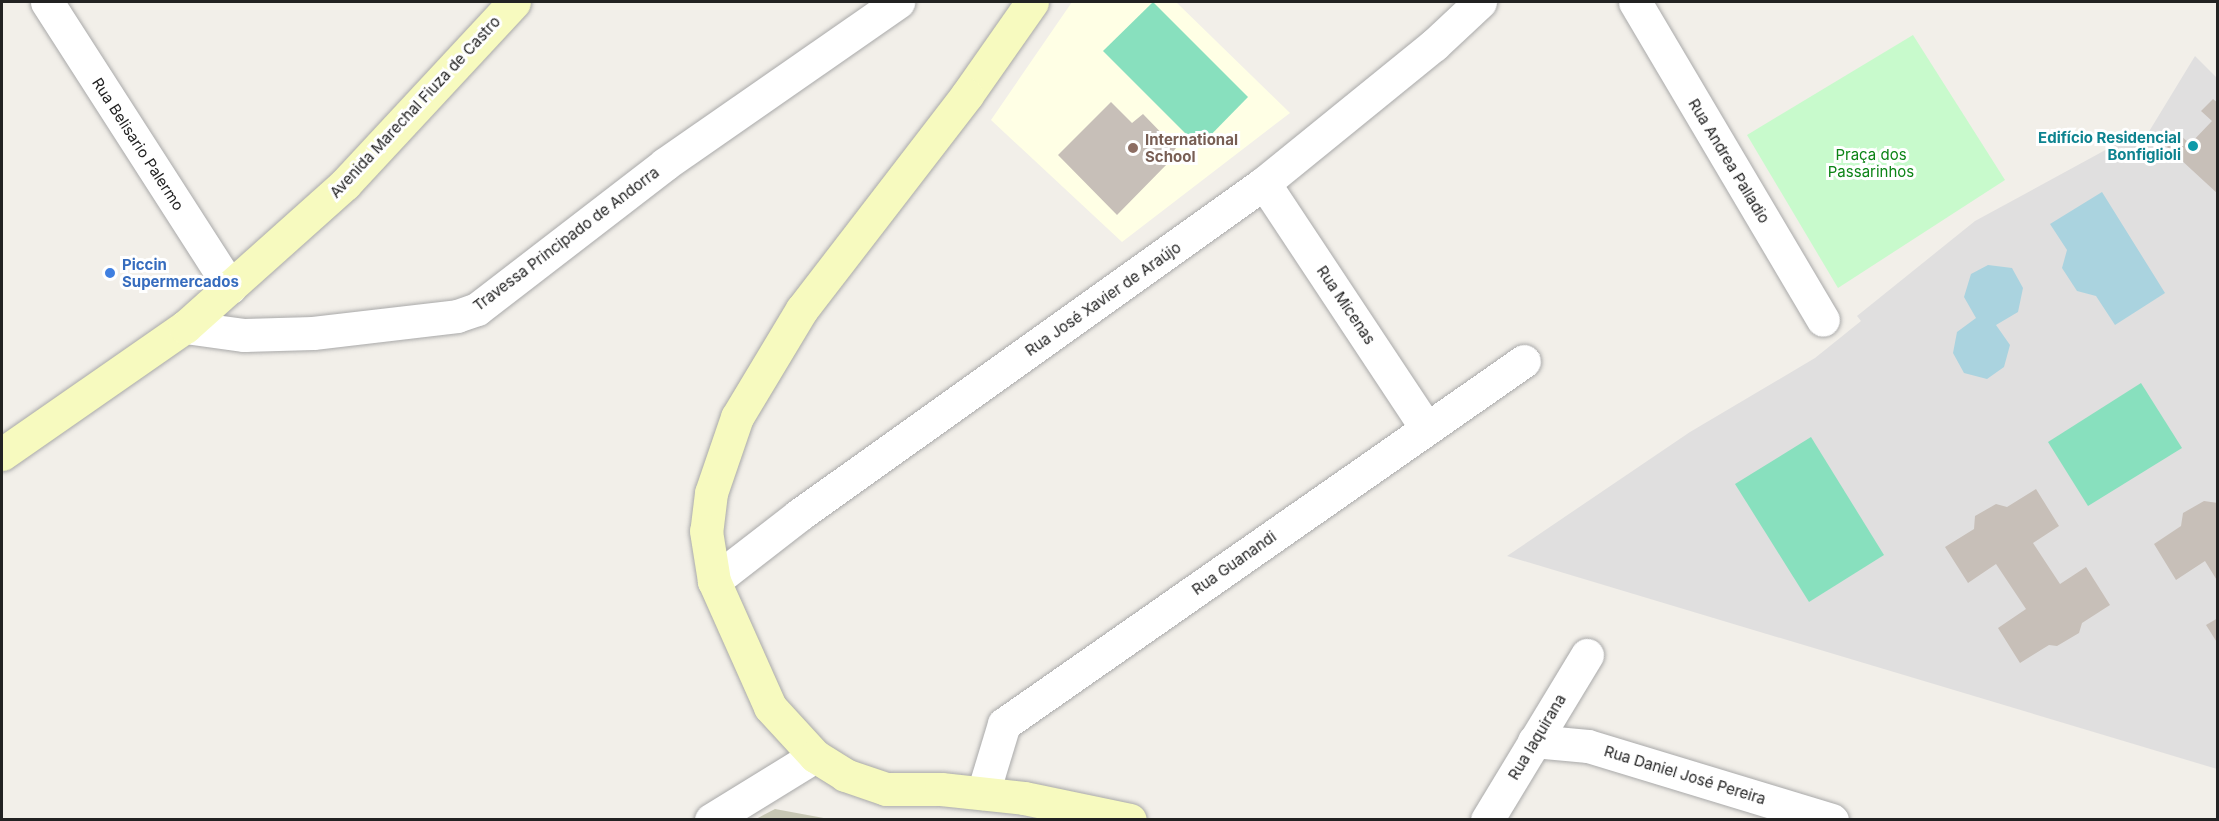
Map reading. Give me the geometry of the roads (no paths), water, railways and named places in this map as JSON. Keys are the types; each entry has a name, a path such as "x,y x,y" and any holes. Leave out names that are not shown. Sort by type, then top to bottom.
{"main road":[{"name":"Avenida Marechal Fiuza de Castro","path":"2,454 185,327 345,184 514,2"},
{"path":"1032,2 967,95 802,309 737,417 711,493 706,531 714,581 770,707 815,756 845,776 886,789 983,793 1130,819"}],"street":[{"name":"Travessa Principado de Andorra","path":"185,327 244,335 313,333 457,316 477,309 665,164 898,2"},
{"name":"Rua José Xavier de Araújo","path":"714,581 808,508 1264,183 1434,45 1480,2"},
{"name":"Rua Andrea Palladio","path":"1635,2 1823,320"},
{"name":"Rua Belisario Palermo","path":"49,3 230,287"},
{"name":"Rua Micenas","path":"1264,183 1426,428"},
{"name":"Rua Guanandi","path":"983,793 1004,724 1524,361"},
{"name":"Rua Iaquirana","path":"1487,819 1587,655"},
{"name":"Rua Daniel José Pereira","path":"1534,741 1588,746 1832,819"},
{"path":"711,819 815,756"}],"water":[{"path":"2102,192 2165,293 2115,325 2096,296 2077,291 2062,268 2067,250 2050,224"},
{"path":"1988,265 2012,268 2023,288 2018,312 1996,325 2010,345 2004,367 1987,379 1964,373 1953,353 1957,332 1976,318 1964,297 1971,274"}],"place":[{"name":"Edifício Residencial Bonfiglioli","path":"2193,146"},
{"name":"International School","path":"1133,148"},
{"name":"Piccin Supermercados","path":"110,273"}],"park label":[{"name":"Praça dos Passarinhos","path":"1871,162"}]}
